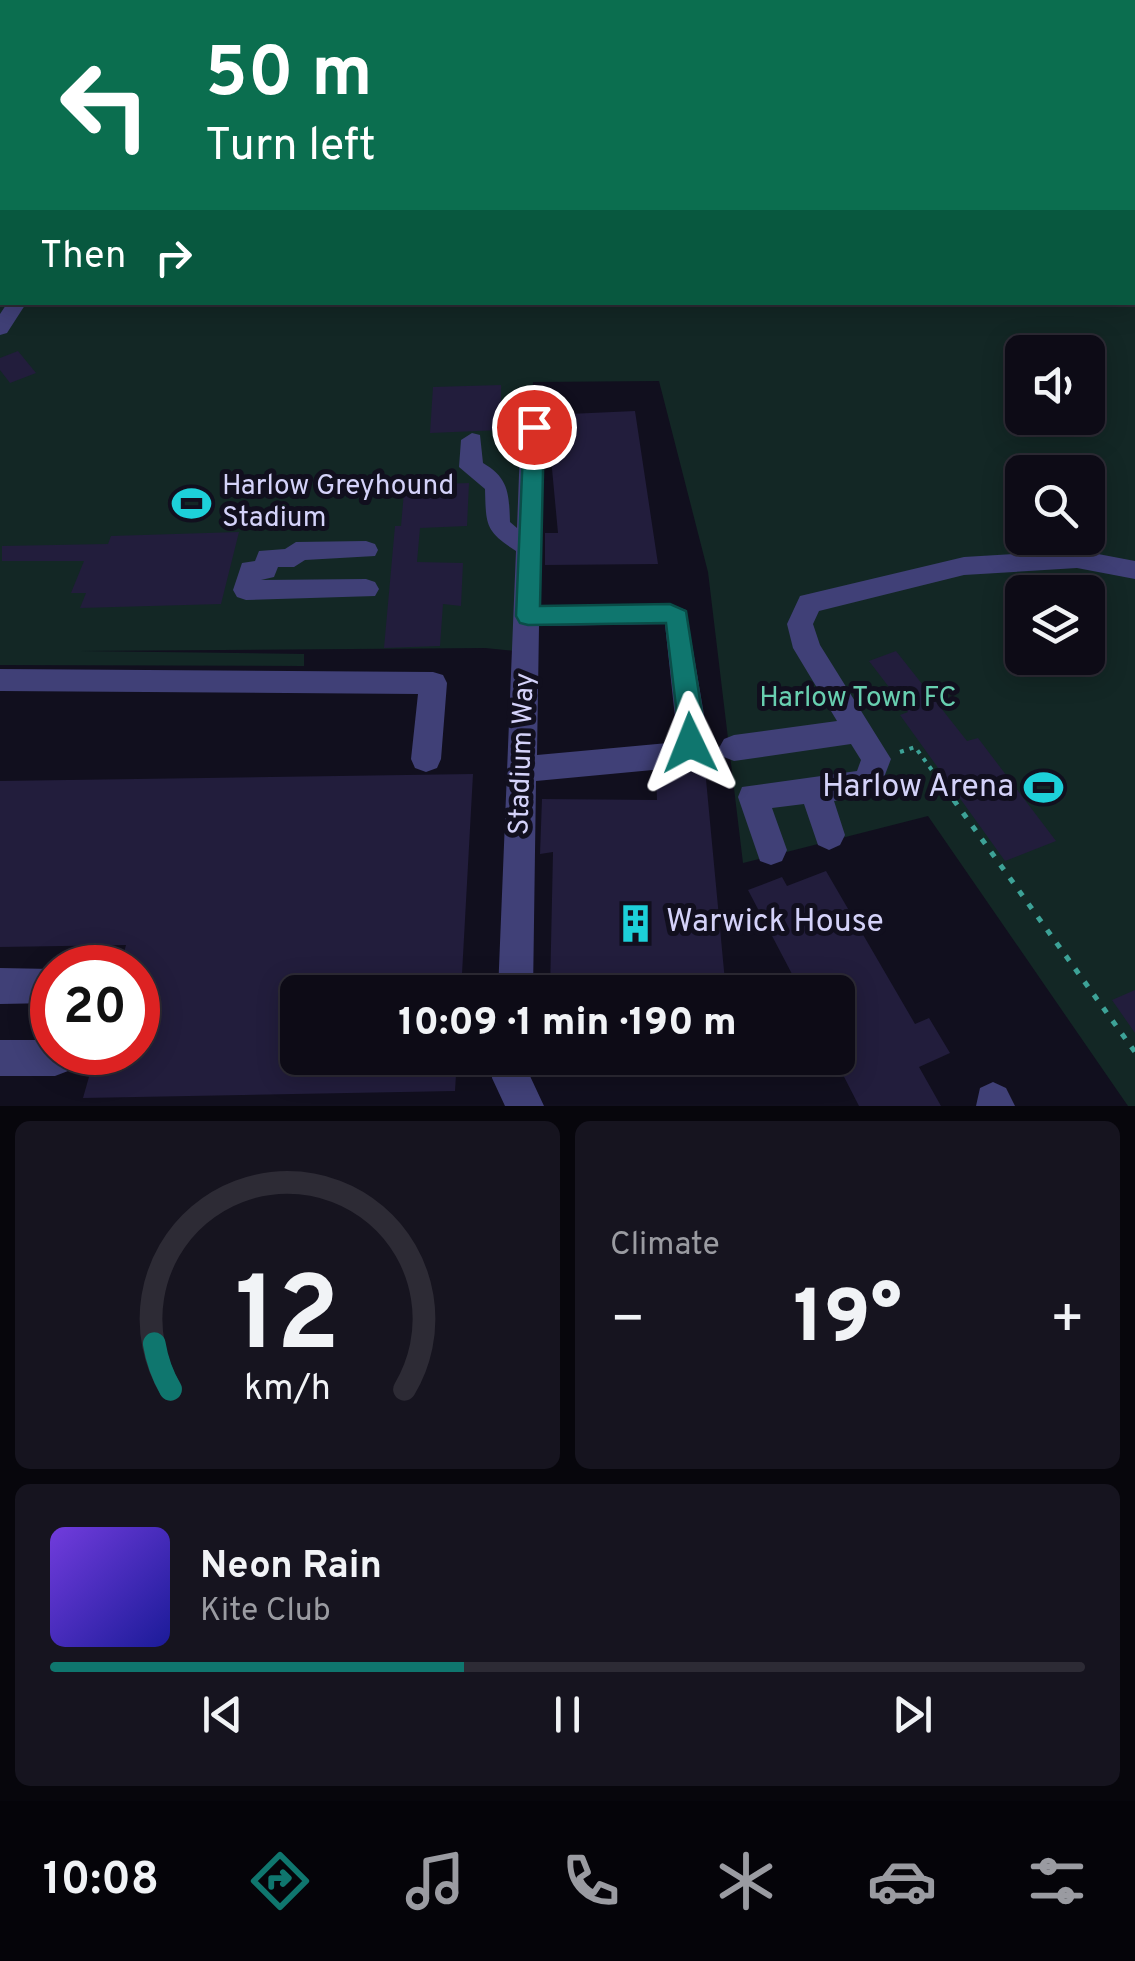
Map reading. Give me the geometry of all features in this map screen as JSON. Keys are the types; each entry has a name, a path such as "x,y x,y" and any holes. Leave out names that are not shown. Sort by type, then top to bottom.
{"street":[{"path":"0,329 16,305"},
{"name":"Stadium Way","path":"515,975 534,395"},
{"path":"472,440 470,467 491,478 497,489 498,522 531,549"},
{"path":"366,550 296,551 294,558 268,558 265,570 251,570 246,590 366,589"},
{"path":"771,850 753,797 866,783 876,760 807,648 800,624 809,602 964,566 1077,559 1135,570"},
{"path":"523,769 674,754 690,743 692,732 678,617 528,616"},
{"path":"0,680 433,683 426,759"},
{"path":"734,748 857,731"},
{"path":"815,790 829,835"},
{"path":"0,986 30,986"},
{"path":"0,1058 30,1058"},
{"path":"512,1075 526,1106"}],"path":[{"path":"876,760 915,747 1135,1052"}],"green space":[{"name":"Harlow Town FC","path":"0,305 1135,305 1135,1106 1128,1106 928,816 743,863 708,572 659,381 533,382 527,652 485,648 81,651 304,654 304,666 0,665"}],"building":[{"path":"18,351 36,373 10,383 0,370 0,358"},
{"path":"501,385 501,430 430,433 433,387"},
{"path":"635,411 658,564 545,565 545,533 558,533 547,415"},
{"path":"469,483 467,526 420,528 417,562 463,563 461,606 443,604 440,646 384,648 395,526 401,526 404,492 410,492 411,485"},
{"path":"239,532 221,604 80,608 86,593 71,593 84,561 2,561 2,546 108,544 111,536"},
{"path":"896,651 967,741 978,738 1056,841 1005,861 900,715 908,712 869,661"},
{"name":"Warwick House","path":"704,758 724,975 550,975 553,852 540,854 542,799 657,800 656,773 676,771"},
{"path":"473,774 462,975 280,975 280,1075 456,1075 455,1091 83,1098 90,1075 160,1075 160,945 0,947 0,781"},
{"path":"826,871 915,1024 929,1018 950,1053 919,1067 941,1106 859,1106 843,1075 855,1075 855,975 790,975 748,890 782,877 787,886"},
{"path":"1135,990 1135,1033 1112,1000"}],"place":[{"name":"Harlow Greyhound Stadium","path":"192,503"},
{"name":"Harlow Arena","path":"1044,788"},
{"name":"Warwick House","path":"636,923"}],"route":[{"path":"534,427 528,616 678,617 692,732 690,743"}]}
